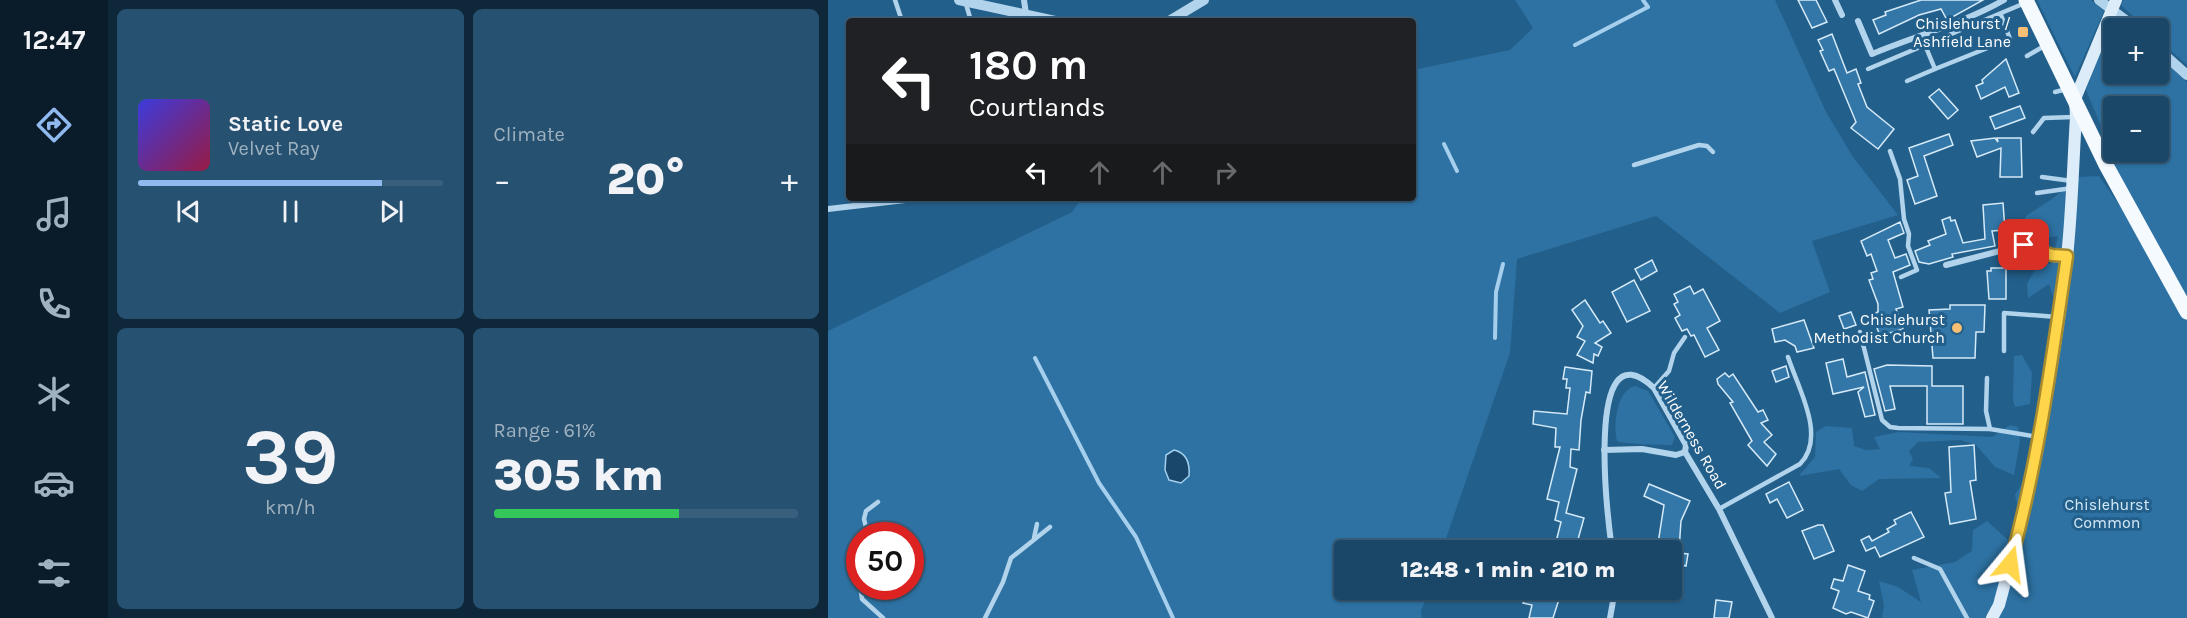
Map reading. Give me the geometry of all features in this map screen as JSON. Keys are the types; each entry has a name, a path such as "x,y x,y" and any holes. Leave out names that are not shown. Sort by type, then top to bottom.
{"main road":[{"path":"2026,1 2073,93 2106,165 2187,312"},
{"path":"1992,618 1999,605 2022,523 2058,317 2067,256 2072,184 2076,117 2073,93 2114,5"}],"street":[{"path":"1024,0 1026,14"},
{"path":"1174,18 1204,0"},
{"path":"1835,0 1842,15"},
{"path":"1857,21 1872,54 1932,29 1954,24 2004,0"},
{"path":"2099,0 2114,5 2126,18"},
{"path":"962,1 1042,18"},
{"path":"2169,59 2187,75"},
{"path":"828,209 897,201"},
{"path":"1946,264 2024,245 2052,255 2067,256"},
{"name":"Wilderness Road","path":"1611,540 1604,450 1609,402 1615,384 1622,378 1631,377 1654,388 1686,445 1685,452 1719,509 1772,618"},
{"path":"1604,450 1642,449 1676,455 1685,452"},
{"path":"1610,618 1613,600"}],"lane":[{"path":"895,0 901,18"},
{"path":"962,1 970,18"},
{"path":"1868,69 2001,15 2026,1"},
{"path":"1906,81 2010,39 2001,15"},
{"path":"2027,56 2048,44"},
{"path":"1925,45 1935,69"},
{"path":"2055,92 2073,93"},
{"path":"2033,132 2044,118 2076,117"},
{"path":"1634,165 1699,145 1707,146 1713,152"},
{"path":"1890,151 1900,178 1904,219 1909,234 1908,246 1917,270 1901,277"},
{"path":"2042,177 2072,184"},
{"path":"2037,193 2072,184"},
{"path":"2004,351 2004,313 2058,317"},
{"path":"1860,332 1882,420 1886,424 1898,428 1990,429 2038,437"},
{"path":"1654,388 1669,371 1674,353 1685,337"},
{"path":"1719,509 1800,464 1809,455 1811,429 1788,357"},
{"path":"1987,378 1986,411 1989,414 1990,429"},
{"path":"865,522 866,511 878,502"},
{"path":"1034,538 1036,524"},
{"path":"985,618 1003,582 1011,558 1050,527"},
{"path":"1914,558 1940,568 1967,618"},
{"path":"863,600 884,618"}],"green space":[{"path":"1515,0 1775,0 1826,112 1853,157 1898,215 1812,241 1830,292 1780,313 1656,216 1517,259 1510,353 1445,540 1334,540 1334,600 1425,600 1421,611 1422,618 828,618 828,331 1072,212 1080,201 1416,201 1416,69 1510,50 1533,28"},
{"path":"2037,0 2091,0 2104,11 2075,77"},
{"path":"2123,0 2187,0 2187,65 2169,49 2169,18 2135,18 2121,5"},
{"name":"Chislehurst Common","path":"2103,43 2103,84 2169,84 2169,65 2187,82 2187,618 1882,618 1884,605 1879,581 1898,587 1921,602 1912,570 1955,562 1972,551 1973,530 1987,521 2008,540 2019,512 2015,495 2023,482 2036,479 2060,318 2049,284 2028,298 2027,284 2036,267 2052,263 2058,236 2030,240 2022,231 2026,216 2079,177 2099,176 2138,232 2108,166 2111,162 2169,162 2169,96 2103,96 2103,131 2086,90"},
{"path":"2022,355 2032,373 2030,404 2015,407 2013,400 2014,356"},
{"path":"1635,386 1648,391 1675,437 1672,445 1617,441 1615,426 1617,409 1624,394"},
{"path":"2010,425 2018,427 2020,441 2014,475 1995,467 1976,445 1961,440 1918,442 1909,451 1913,459 1909,466 1929,468 1941,478 1879,479 1862,491 1851,485 1839,469 1799,476 1815,457 1816,432 1826,426 1852,428 1854,446 1866,450 1880,449 1874,437 1899,432 1992,437"}],"shaded area":[{"path":"1174,450 1185,456 1189,467 1189,476 1181,483 1169,480 1165,470 1166,455"}],"building":[{"path":"1798,0 1816,0 1827,22 1812,28"},
{"path":"1921,0 1983,0 1947,20 1941,9 1919,15 1879,34 1873,20 1886,15 1885,12"},
{"path":"1832,34 1847,73 1856,69 1861,83 1858,84 1867,107 1894,129 1878,149 1851,128 1856,122 1834,69 1829,71 1820,51 1823,50 1818,40"},
{"path":"2006,59 2019,93 2009,97 2005,87 1981,99 1976,86 1983,83 1982,80"},
{"path":"1939,89 1958,110 1948,119 1929,97"},
{"path":"2020,106 2025,118 1995,129 1990,117"},
{"path":"1949,134 1953,145 1924,156 1937,196 1915,204 1907,180 1918,176 1909,148"},
{"path":"1995,138 1998,142 1997,138 2021,138 2022,177 2000,177 2001,148 1977,157 1971,141"},
{"path":"2003,203 2005,230 1992,231 1995,246 1952,254 1953,257 1929,264 1919,262 1915,251 1930,245 1928,241 1946,234 1942,220 1950,217 1951,221 1955,220 1963,243 1985,239 1983,205"},
{"path":"1900,222 1904,233 1888,240 1895,258 1906,254 1910,265 1893,272 1903,307 1896,309 1903,329 1880,336 1872,314 1878,312 1878,304 1869,280 1873,279 1871,273 1877,271 1871,254 1867,256 1861,241"},
{"path":"1652,260 1657,271 1641,280 1635,269"},
{"path":"1991,268 2006,268 2006,299 1989,299 1987,271 1991,271"},
{"path":"1634,280 1650,311 1627,322 1612,292"},
{"path":"1690,286 1694,294 1703,289 1720,321 1707,328 1719,350 1705,357 1694,335 1691,336 1687,329 1682,331 1675,318 1680,315 1674,304 1678,302 1674,294"},
{"path":"1585,300 1600,323 1603,321 1611,333 1595,343 1602,347 1598,356 1594,354 1593,363 1577,355 1585,341 1577,337 1583,326 1572,310"},
{"name":"Chislehurst Methodist Church","path":"1950,305 1985,305 1984,332 1976,332 1975,358 1933,358 1929,310 1950,309"},
{"path":"1851,312 1856,325 1844,329 1839,316"},
{"path":"1804,320 1814,348 1797,352 1795,346 1785,340 1775,342 1772,329"},
{"path":"1843,359 1847,377 1865,372 1875,415 1865,417 1858,392 1864,387 1833,394 1826,363"},
{"path":"1887,365 1932,366 1932,386 1963,386 1963,424 1927,424 1927,386 1890,386 1895,409 1885,411 1874,369"},
{"path":"1786,366 1789,377 1776,382 1772,371"},
{"path":"1565,367 1592,371 1590,393 1586,392 1581,420 1579,450 1571,449 1570,467 1577,469 1566,513 1584,518 1578,540 1556,540 1561,522 1555,520 1559,502 1547,499 1560,447 1555,447 1556,428 1533,424 1534,411 1567,414 1570,388 1566,388 1567,379 1563,379"},
{"path":"1725,373 1729,377 1733,374 1758,412 1763,410 1768,420 1761,423 1772,435 1764,442 1776,454 1767,466 1748,445 1752,441 1730,403 1733,402 1718,384 1717,379"},
{"path":"1974,445 1976,480 1970,481 1976,519 1950,524 1945,493 1951,492 1949,447"},
{"path":"1789,482 1803,510 1787,518 1777,499 1770,503 1766,494"},
{"path":"1649,484 1690,501 1681,521 1680,540 1659,540 1664,505 1644,496"},
{"path":"1911,512 1924,537 1880,557 1875,547 1866,551 1861,540 1869,536 1872,541 1889,532 1887,529 1896,524 1894,520"},
{"path":"1823,525 1834,551 1814,559 1802,531"},
{"path":"1682,553 1688,554 1686,566 1682,565"},
{"path":"1848,565 1865,571 1858,591 1870,595 1869,599 1874,601 1868,618 1851,612 1846,614 1833,608 1839,591 1831,588 1834,579 1843,581"},
{"path":"1524,600 1559,600 1553,618 1529,618 1532,605 1523,603"},
{"path":"1716,600 1732,602 1729,618 1714,618"}],"waterway":[{"path":"1575,45 1648,7 1643,0"},
{"path":"1444,144 1457,171"},
{"path":"1495,338 1496,292 1503,264"},
{"path":"1035,358 1099,483 1136,537 1173,618"}],"place":[{"name":"Chislehurst / Ashfield Lane","path":"2023,32"},
{"name":"Chislehurst Methodist Church","path":"1957,328"}],"route":[{"path":"2010,564 2022,523 2038,437 2067,256 2052,255 2024,245"}]}
